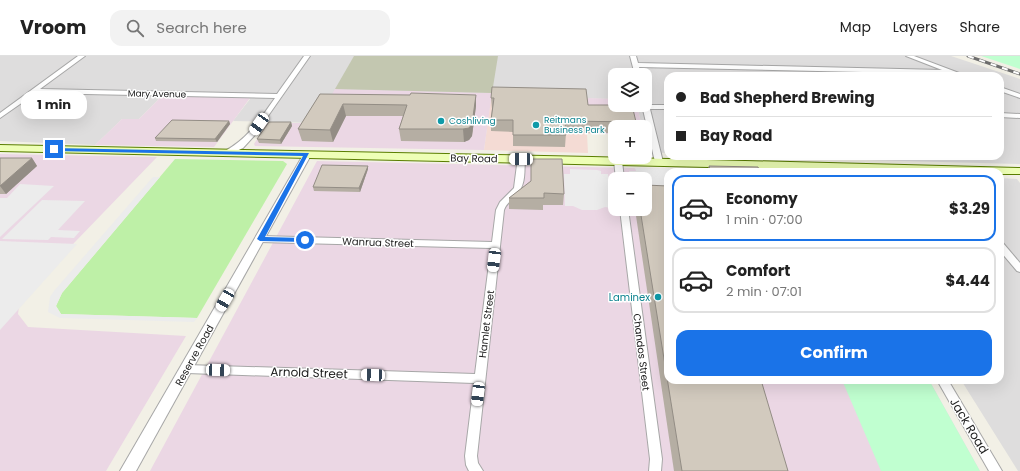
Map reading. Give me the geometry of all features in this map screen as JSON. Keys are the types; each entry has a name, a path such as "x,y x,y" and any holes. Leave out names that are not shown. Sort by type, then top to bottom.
{"main road":[{"name":"Bay Road","path":"0,148 608,161"},
{"name":"Bay Road","path":"652,162 796,168"},
{"name":"Bay Road","path":"1004,172 1020,172"}],"street":[{"path":"0,116 82,56"},
{"path":"228,153 252,135 308,56"},
{"path":"634,56 637,68"},
{"path":"909,56 953,72"},
{"path":"636,65 953,72"},
{"path":"1004,90 1020,96"},
{"name":"Mary Avenue","path":"34,91 279,96"},
{"path":"652,106 664,107"},
{"path":"647,112 659,162"},
{"path":"1004,116 1020,116"},
{"path":"248,153 252,135"},
{"name":"Reserve Road","path":"128,471 187,369 307,154"},
{"name":"Hamlet Street","path":"477,471 472,465 471,456 500,207 518,188 521,159"},
{"name":"Chandos Street","path":"625,216 656,459 655,471"},
{"name":"Wanrua Street","path":"260,239 496,245"},
{"path":"1004,251 1020,269"},
{"name":"Arnold Street","path":"187,369 480,379"},
{"name":"Jack Road","path":"944,384 996,471"}],"shaded area":[{"path":"0,56 951,56 999,72 664,72 664,153 652,152 652,120 640,120 639,112 652,112 652,68 608,68 608,99 491,97 492,93 315,123 233,121 250,99 162,96 139,119 122,119 95,145 0,141"},
{"path":"354,56 498,56 492,93 335,89"},
{"path":"1004,74 1020,79 1020,164 866,160 1004,160"},
{"path":"335,89 492,93 484,150 255,146 254,144 267,123 315,123"},
{"path":"162,96 250,98 214,147 95,145 122,119 139,119"},
{"path":"491,97 587,98 594,134 587,134 588,153 484,150"},
{"path":"587,98 608,99 608,112 639,112 640,120 608,120 608,134 594,134"},
{"path":"0,154 157,157 20,299 18,314 28,327 186,336 106,471 0,471"},
{"path":"317,161 664,169 664,384 931,384 980,471 150,471"},
{"path":"635,168 664,169 664,201 652,200 652,172 629,171 636,171"},
{"path":"570,169 597,170 601,171 601,174 608,174 608,208 597,210 582,210 573,206 565,206 564,174 570,174"},
{"path":"153,177 160,177 62,293 56,306 61,314 197,318 194,322 60,318 48,312 50,297 54,291"},
{"path":"1004,178 1017,179 1020,183 1020,471 1018,471 964,384 1004,384"},
{"path":"20,184 54,186 0,237 0,198 7,198"},
{"path":"42,200 85,201 58,230 80,231 74,238 51,237 48,240 2,239"},
{"path":"0,241 77,244 0,330"}],"green space":[{"path":"981,56 1020,56 1020,69"},
{"path":"175,159 283,161 287,164 197,318 61,314 56,306 62,293"},
{"path":"844,384 931,384 980,471 881,471"}],"building":[{"path":"492,87 586,89 588,105 608,105 608,112 634,112 636,120 608,120 608,122 565,121 566,135 513,135 513,120 491,120 494,98 491,98"},
{"path":"411,93 476,95 472,124 469,128 463,129 399,129 407,105 343,104 330,130 298,129 320,94 410,95"},
{"path":"172,120 229,121 215,139 155,138"},
{"path":"269,122 291,122 280,140 257,139"},
{"path":"0,158 32,158 0,186"},
{"path":"531,159 562,159 564,194 544,193 544,198 509,198 531,181"},
{"path":"322,165 368,166 359,188 313,187"},
{"path":"709,166 758,168 710,168"},
{"name":"Laminex","path":"652,185 664,186 664,359 641,216 652,216"},
{"name":"Laminex","path":"668,384 762,384 788,471 682,471"}],"railway":[{"path":"968,56 1020,74"}],"place":[{"name":"Coshliving","path":"441,121"},
{"name":"Reitmans Business Park","path":"536,125"},
{"name":"Laminex","path":"658,297"}],"route":[{"path":"54,149 307,154 260,239 305,240"}]}
